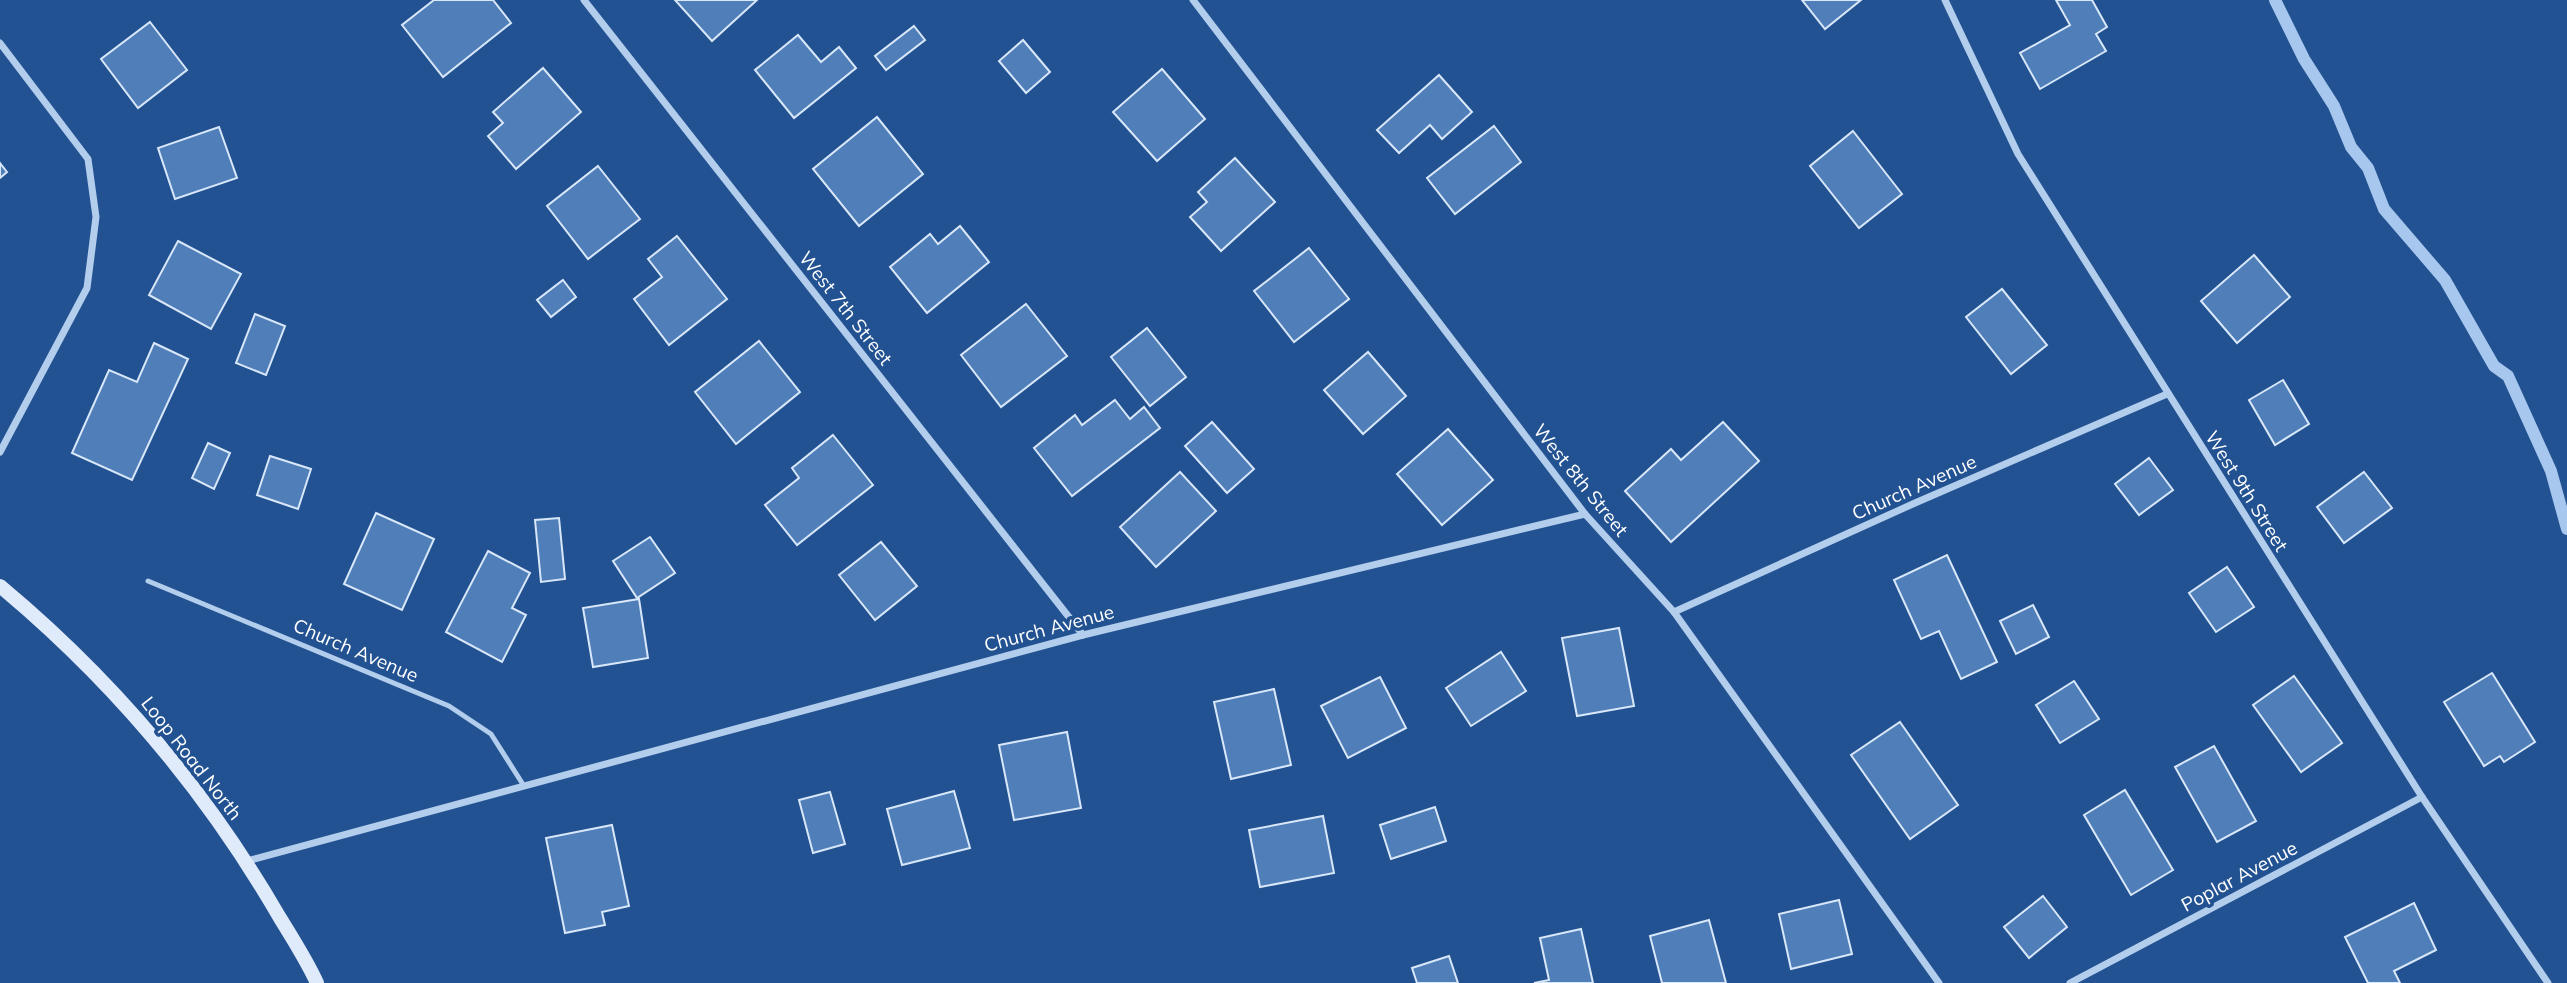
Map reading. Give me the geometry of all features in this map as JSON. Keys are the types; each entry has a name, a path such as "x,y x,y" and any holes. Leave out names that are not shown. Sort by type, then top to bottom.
{"main road":[{"name":"Loop Road North","path":"0,586 64,639 148,728 247,861 317,983"}],"street":[{"name":"West 7th Street","path":"584,0 1083,635"},
{"name":"West 8th Street","path":"1194,0 1585,514 1674,611 1939,983"},
{"name":"West 9th Street","path":"1945,0 2018,154 2423,797 2548,983"},
{"path":"0,43 88,159 96,217 87,288 0,452"},
{"name":"Church Avenue","path":"1674,611 2167,394"},
{"name":"Church Avenue","path":"247,861 1083,635 1585,514"},
{"name":"Poplar Avenue","path":"2070,983 2423,797"}],"lane":[{"name":"Church Avenue","path":"148,581 449,706 491,734 524,786"}],"building":[{"path":"434,0 493,0 511,23 443,77 402,25"},
{"path":"675,0 757,0 712,41"},
{"path":"1802,0 1861,0 1825,29"},
{"path":"2056,0 2092,0 2107,27 2096,34 2106,51 2040,89 2020,53 2070,25"},
{"path":"150,22 187,70 138,108 101,59"},
{"path":"914,26 925,40 886,70 875,56"},
{"path":"798,35 821,62 839,47 856,68 794,118 755,70"},
{"path":"1023,40 1050,72 1026,93 999,61"},
{"path":"543,68 581,112 516,169 488,136 503,123 493,112"},
{"path":"1162,69 1205,119 1157,161 1113,112"},
{"path":"1439,75 1472,112 1442,139 1430,125 1399,153 1377,130"},
{"path":"877,117 923,174 859,226 813,169"},
{"path":"1494,126 1521,162 1455,214 1427,178"},
{"path":"219,127 237,178 175,199 158,148"},
{"path":"1853,131 1902,194 1859,228 1810,166"},
{"path":"1235,158 1275,202 1221,251 1190,217 1207,202 1198,192"},
{"path":"0,163 7,172 0,178"},
{"path":"598,166 640,219 588,259 547,206"},
{"path":"960,226 989,262 927,313 890,267 930,234 938,244"},
{"path":"677,236 727,299 669,345 634,299 662,277 648,259"},
{"path":"178,241 241,274 211,329 149,295"},
{"path":"1309,248 1349,299 1294,342 1254,291"},
{"path":"2254,255 2290,297 2237,343 2201,301"},
{"path":"563,280 576,297 551,317 537,300"},
{"path":"2002,289 2047,345 2011,374 1966,317"},
{"path":"1026,304 1067,356 1001,407 961,355"},
{"path":"255,314 285,326 266,375 236,363"},
{"path":"1147,328 1186,377 1150,406 1111,357"},
{"path":"759,341 800,392 736,444 695,392"},
{"path":"154,343 188,359 132,480 72,453 109,370 137,382"},
{"path":"1368,352 1406,396 1363,434 1324,390"},
{"path":"2283,380 2309,424 2275,445 2249,400"},
{"path":"1115,400 1130,419 1144,407 1160,428 1072,496 1034,448 1075,415 1082,425"},
{"path":"1212,422 1254,469 1227,493 1185,446"},
{"path":"1723,422 1759,461 1671,542 1625,491 1671,449 1681,460"},
{"path":"1448,429 1493,480 1442,525 1397,474"},
{"path":"833,435 873,485 797,545 765,505 799,478 792,468"},
{"path":"208,443 230,453 214,489 192,478"},
{"path":"270,456 311,469 298,509 257,495"},
{"path":"2149,458 2173,490 2139,515 2115,484"},
{"path":"1180,472 1216,511 1156,567 1120,527"},
{"path":"2364,472 2392,508 2344,543 2317,507"},
{"path":"376,513 434,539 402,610 344,584"},
{"path":"559,518 565,579 541,582 535,520"},
{"path":"650,537 675,573 637,598 613,561"},
{"path":"881,542 917,586 875,620 839,575"},
{"path":"488,551 530,573 512,608 526,615 502,662 446,632"},
{"path":"1947,555 1997,662 1961,679 1939,631 1921,639 1894,580"},
{"path":"2227,567 2254,607 2216,632 2189,593"},
{"path":"639,599 648,658 593,667 583,608"},
{"path":"2033,605 2049,637 2016,654 2000,621"},
{"path":"1619,628 1634,706 1577,716 1562,638"},
{"path":"1501,652 1526,691 1471,726 1446,688"},
{"path":"2492,673 2535,742 2504,762 2500,756 2484,766 2444,702"},
{"path":"2294,676 2342,743 2301,772 2253,705"},
{"path":"1380,677 1406,728 1348,758 1321,706"},
{"path":"2074,681 2099,719 2060,743 2036,705"},
{"path":"1274,689 1291,765 1231,779 1214,702"},
{"path":"1900,722 1958,805 1910,839 1851,755"},
{"path":"1067,732 1081,808 1014,820 999,745"},
{"path":"2214,746 2256,821 2217,842 2175,767"},
{"path":"2125,790 2173,870 2131,895 2084,815"},
{"path":"954,791 970,848 902,865 887,809"},
{"path":"830,792 845,844 813,853 799,800"},
{"path":"1435,807 1446,841 1391,859 1380,825"},
{"path":"1323,816 1334,873 1260,887 1249,830"},
{"path":"612,825 629,906 602,912 605,925 565,933 546,838"},
{"path":"2043,896 2067,927 2029,958 2004,927"},
{"path":"1839,900 1852,954 1791,969 1779,914"},
{"path":"2414,903 2436,950 2394,971 2400,983 2368,983 2345,937"},
{"path":"1709,920 1726,983 1662,983 1650,936"},
{"path":"1581,929 1593,983 1534,983 1549,980 1540,938"},
{"path":"1449,956 1458,983 1417,983 1412,968"}],"waterway":[{"path":"2275,0 2304,59 2334,106 2351,147 2368,168 2384,209 2445,280 2494,366 2508,376 2551,471 2567,529"}]}
